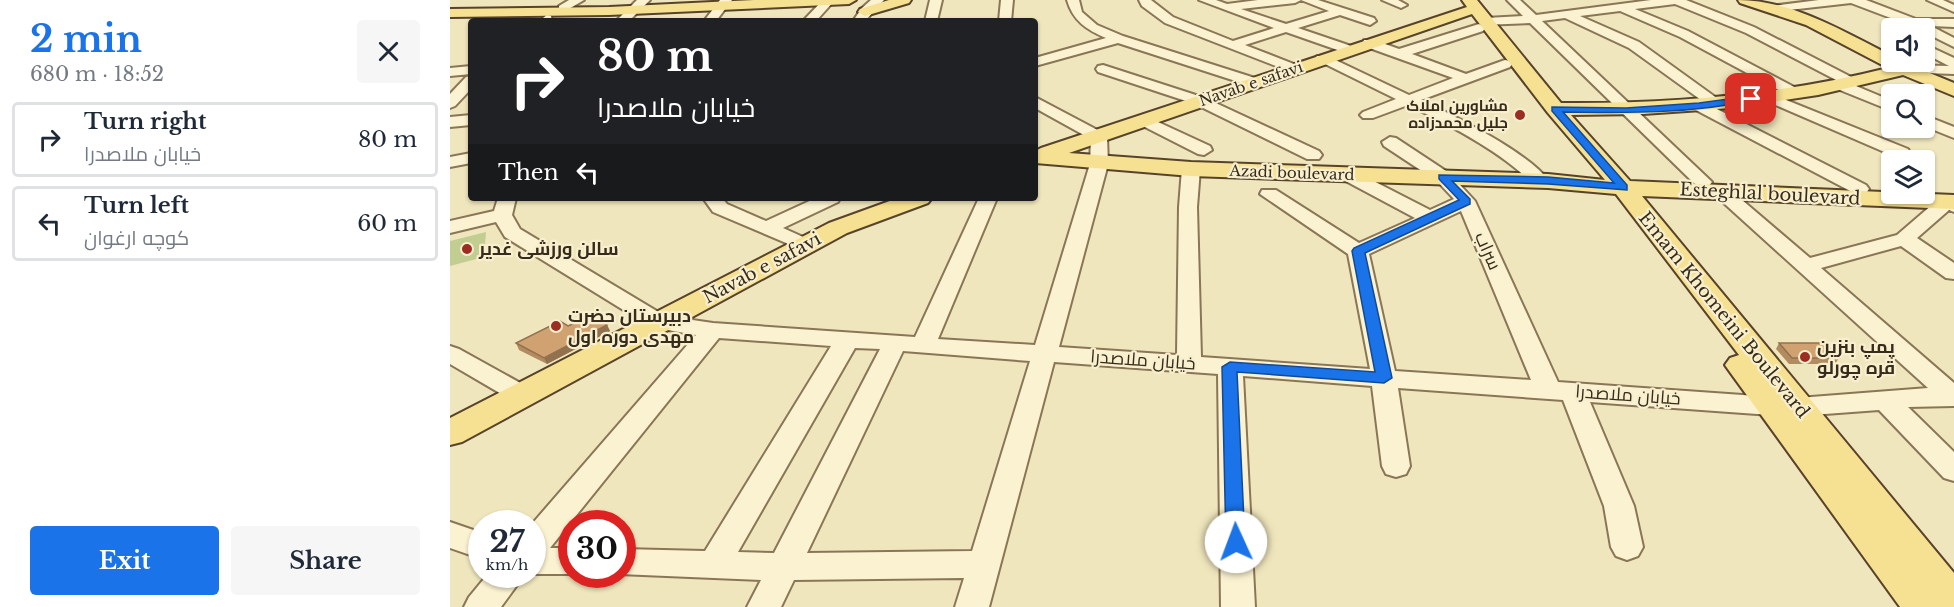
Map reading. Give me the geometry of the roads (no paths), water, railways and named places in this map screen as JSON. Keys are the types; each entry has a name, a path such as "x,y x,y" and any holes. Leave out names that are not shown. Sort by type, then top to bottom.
{"main road":[{"path":"483,11 508,0"},
{"path":"838,0 858,3 867,11 904,0"},
{"path":"450,12 609,11 723,3 849,0"},
{"path":"1745,0 1804,20 1881,58"},
{"name":"Navab e safavi","path":"1038,156 1369,43 1473,13"},
{"name":"Emam Khomeini Boulevard","path":"1473,13 1505,64 1608,180"},
{"name":"Emam Khomeini Boulevard","path":"1473,13 1555,109 1785,407 1954,604"},
{"path":"1555,109 1626,111 1708,105 1846,84 1892,72"},
{"path":"1911,72 1954,90"},
{"name":"Azadi boulevard","path":"1038,157 1099,164 1191,169 1348,175 1608,180"},
{"path":"1543,180 1577,168 1608,180 1638,199 1660,185"},
{"name":"Esteghlal boulevard","path":"1608,180 1635,175 1660,185 1952,201"},
{"name":"Esteghlal boulevard","path":"1712,187 1881,190"},
{"path":"1935,196 1952,201"},
{"name":"Navab e safavi","path":"450,433 524,396 659,322 701,321 805,245 837,228 912,201"},
{"name":"Emam Khomeini Boulevard","path":"1785,407 1925,607"}],"street":[{"path":"563,8 578,0"},
{"path":"813,18 838,0"},
{"path":"932,18 936,0"},
{"path":"1005,18 1007,0"},
{"path":"1073,0 1077,13 1090,31 1253,82"},
{"path":"1145,0 1146,4 1169,20 1294,69"},
{"path":"1205,0 1350,50"},
{"path":"1225,7 1295,0"},
{"path":"1307,0 1370,21"},
{"path":"1388,0 1401,6"},
{"path":"1513,0 1626,111 1953,396"},
{"path":"1398,54 1473,13 1567,15 1676,0 1750,30 1846,84 1881,101"},
{"path":"1771,9 1848,0"},
{"path":"1933,0 1954,9"},
{"path":"712,18 723,3"},
{"path":"1528,14 1553,4"},
{"path":"1856,6 1879,9 1903,18"},
{"path":"1620,8 1684,34 1793,92"},
{"path":"1232,45 1341,11"},
{"path":"1567,15 1634,45 1708,105 1860,189"},
{"path":"1804,20 1825,17"},
{"path":"1935,23 1954,23"},
{"path":"1038,61 1118,39"},
{"path":"1369,43 1466,78"},
{"path":"1935,54 1954,63"},
{"path":"1322,59 1447,118 1502,151 1543,180"},
{"path":"1368,115 1505,64"},
{"path":"1102,69 1200,102 1313,155"},
{"path":"450,72 468,70"},
{"path":"1935,70 1954,70"},
{"path":"450,103 468,83"},
{"path":"1767,96 1895,150"},
{"path":"972,607 982,564 1099,164 1099,137 1038,104"},
{"path":"450,122 468,120"},
{"path":"1145,121 1204,150"},
{"path":"1935,125 1954,133"},
{"name":"سراب","path":"1390,142 1443,177 1466,201 1619,506 1627,547"},
{"path":"450,162 468,159"},
{"path":"1189,364 1188,207 1191,169"},
{"path":"1348,175 1430,218"},
{"path":"1269,194 1358,251 1384,378 1396,466"},
{"path":"714,201 720,208 805,245"},
{"path":"767,228 825,201"},
{"path":"923,345 987,201"},
{"path":"1358,251 1466,201"},
{"path":"1806,266 1904,238 1952,201"},
{"path":"450,227 504,206 512,233 659,322"},
{"path":"1904,238 1954,273"},
{"path":"546,529 701,321"},
{"name":"خیابان ملاصدرا","path":"701,321 847,340 1785,407 1953,396"},
{"path":"715,563 847,340"},
{"path":"764,607 895,343"},
{"path":"450,354 524,396"},
{"path":"1230,367 1238,607"},
{"path":"1886,401 1954,470"},
{"path":"450,535 468,541"},
{"path":"636,562 783,567 982,564"},
{"path":"481,607 498,588"}],"place":[{"name":"مشاورین املاک جلیل محمدزاده","path":"1520,115"},
{"name":"سالن ورزشی غدیر","path":"467,249"},
{"name":"دبیرستان حضرت مهدی دوره اول","path":"556,326"},
{"name":"پمپ بنزین قره چورلو","path":"1805,357"}]}
